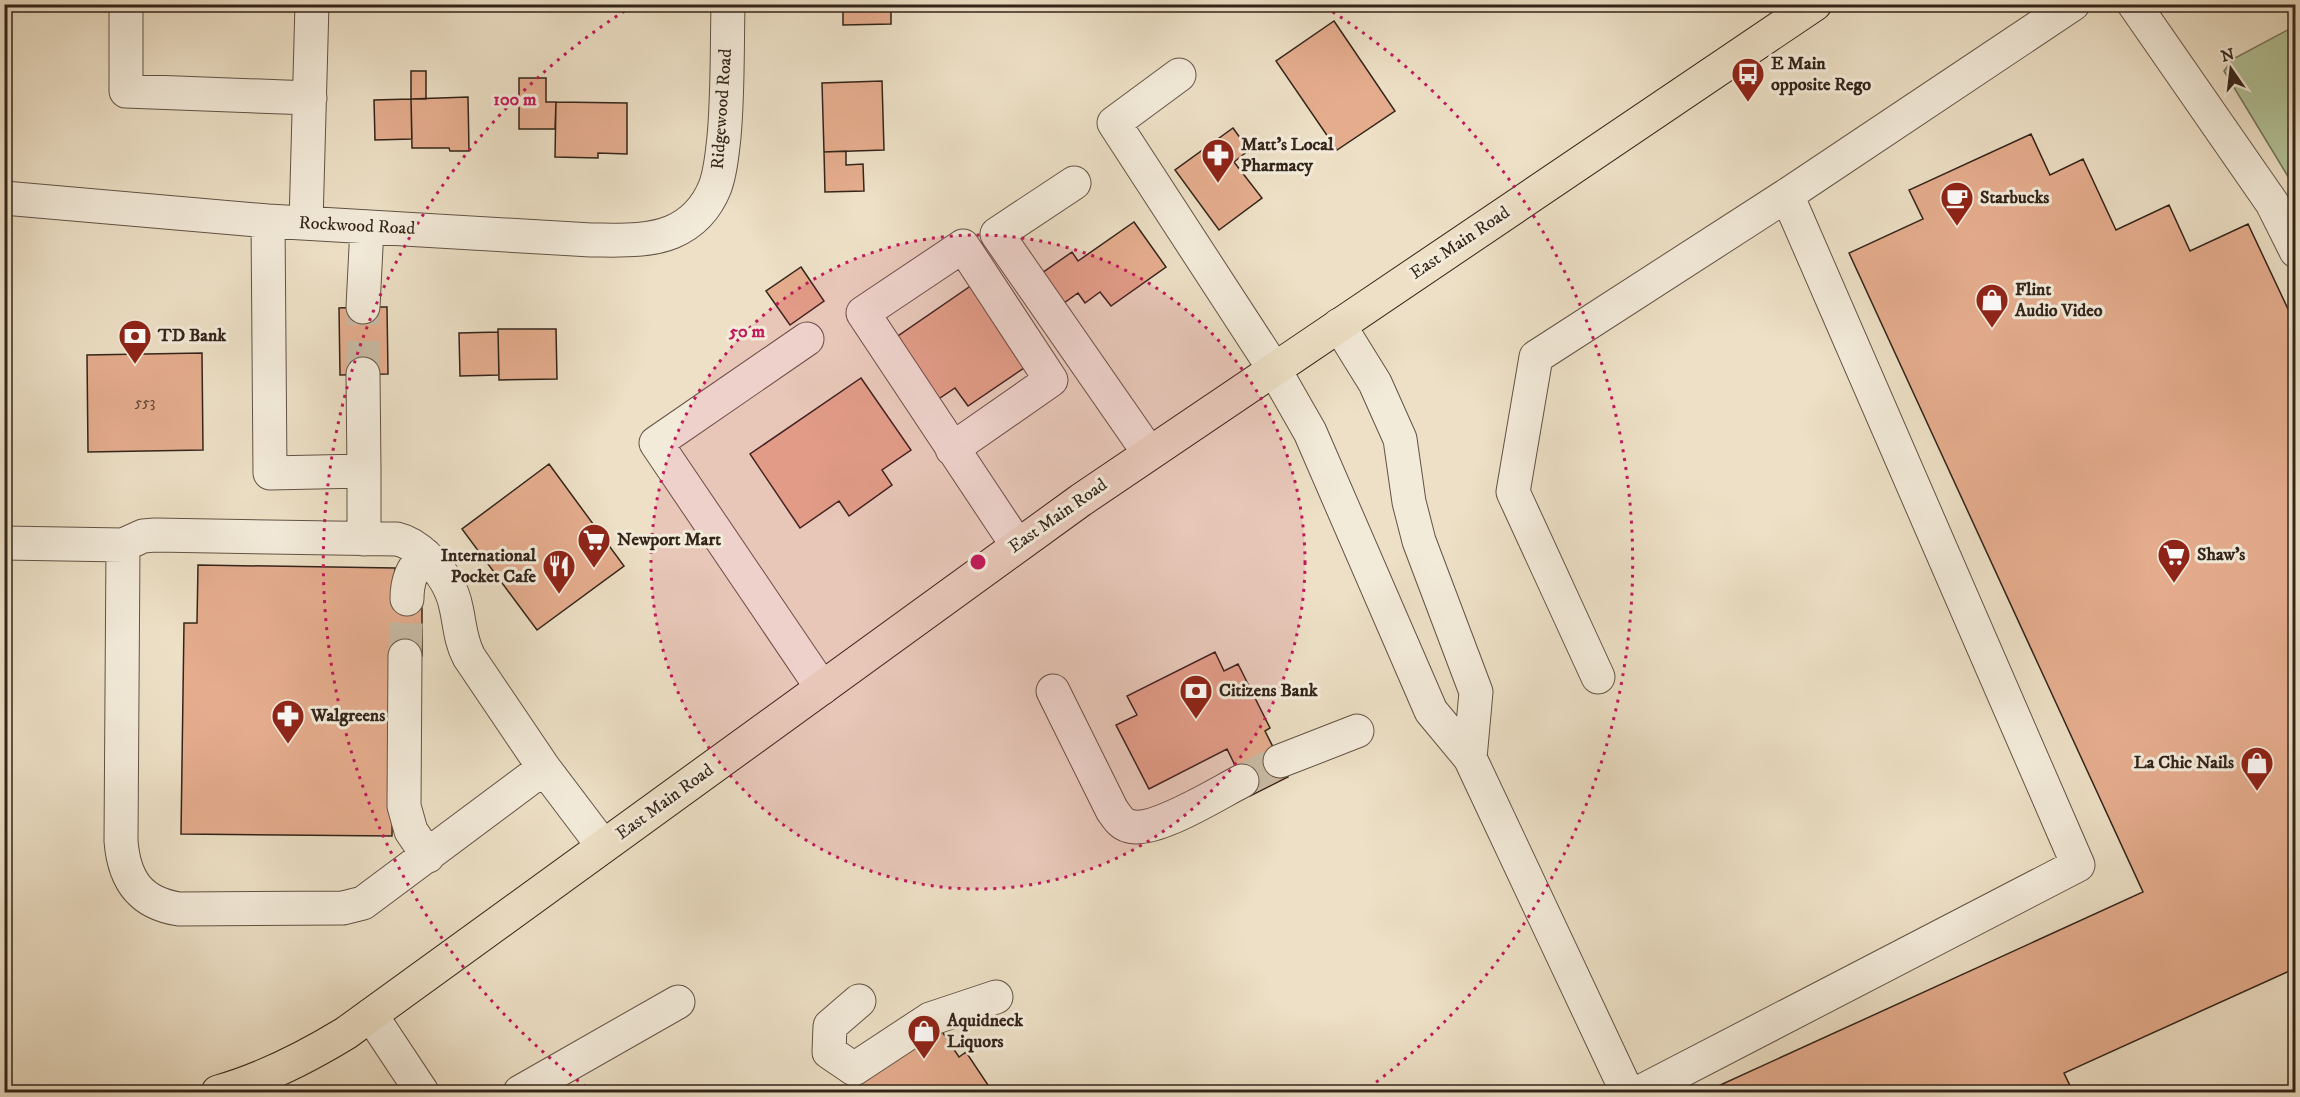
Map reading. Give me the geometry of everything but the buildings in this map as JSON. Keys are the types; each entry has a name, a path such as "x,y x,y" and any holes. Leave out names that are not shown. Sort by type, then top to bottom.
{"main road":[{"name":"East Main Road","path":"218,1092 266,1076 294,1063 320,1049 371,1015 1017,545 1149,453 1815,4"},
{"path":"285,1092 371,1015"}],"street":[{"path":"126,4 126,91 310,98"},
{"path":"306,223 312,4"},
{"name":"Ridgewood Road","path":"702,210 716,185 722,154 726,109 728,4"},
{"path":"1598,677 1513,492 1536,357 1787,195 2073,4"},
{"path":"2133,4 2272,203 2295,251"},
{"path":"1179,75 1114,123 1274,369 1310,432 1431,711 1470,758 1627,1092"},
{"path":"1074,183 997,234 1149,453"},
{"path":"1640,1092 2078,865 1787,195"},
{"name":"Rockwood Road","path":"4,198 268,221 615,240 654,237 670,233 693,219 702,210"},
{"path":"268,221 270,472 364,471"},
{"path":"363,307 367,227"},
{"path":"952,449 1051,380 963,246 863,313 952,449 1017,545"},
{"path":"1339,325 1375,383 1400,439 1419,541 1476,692 1470,758"},
{"path":"807,339 656,443 822,688"},
{"path":"363,374 364,539"},
{"path":"4,543 123,545 132,539 154,535 364,539 405,541 413,545 447,580 452,593 460,637 469,657 544,768 603,846"},
{"path":"123,545 121,841 125,868 135,887 153,902 179,909 343,908 363,903 544,768"},
{"path":"407,599 407,586 412,571 425,555"},
{"path":"405,656 404,806 411,831 428,856"},
{"path":"1053,692 1112,810 1127,826 1139,828 1163,821 1242,781"},
{"path":"1280,761 1357,731"},
{"path":"859,1001 830,1026 829,1052 854,1069 930,1019 996,997"},
{"path":"520,1092 678,1002"},
{"path":"371,1015 422,1092"}],"green space":[{"path":"2295,26 2295,188 2224,71 2233,59"}],"tunnel":[{"path":"363,307 363,374"},
{"path":"405,656 407,599"},
{"path":"1242,781 1280,761"}],"place":[{"name":"E Main opposite Rego","path":"1748,103"},
{"name":"Matt's Local Pharmacy","path":"1218,184"},
{"name":"Starbucks","path":"1957,227"},
{"name":"Flint Audio Video","path":"1992,329"},
{"name":"TD Bank","path":"135,365"},
{"name":"Newport Mart","path":"594,569"},
{"name":"Shaw's","path":"2174,584"},
{"name":"International Pocket Cafe","path":"559,595"},
{"name":"Citizens Bank","path":"1196,720"},
{"name":"Walgreens","path":"288,745"},
{"name":"La Chic Nails","path":"2257,792"},
{"name":"Aquidneck Liquors","path":"924,1060"}]}
